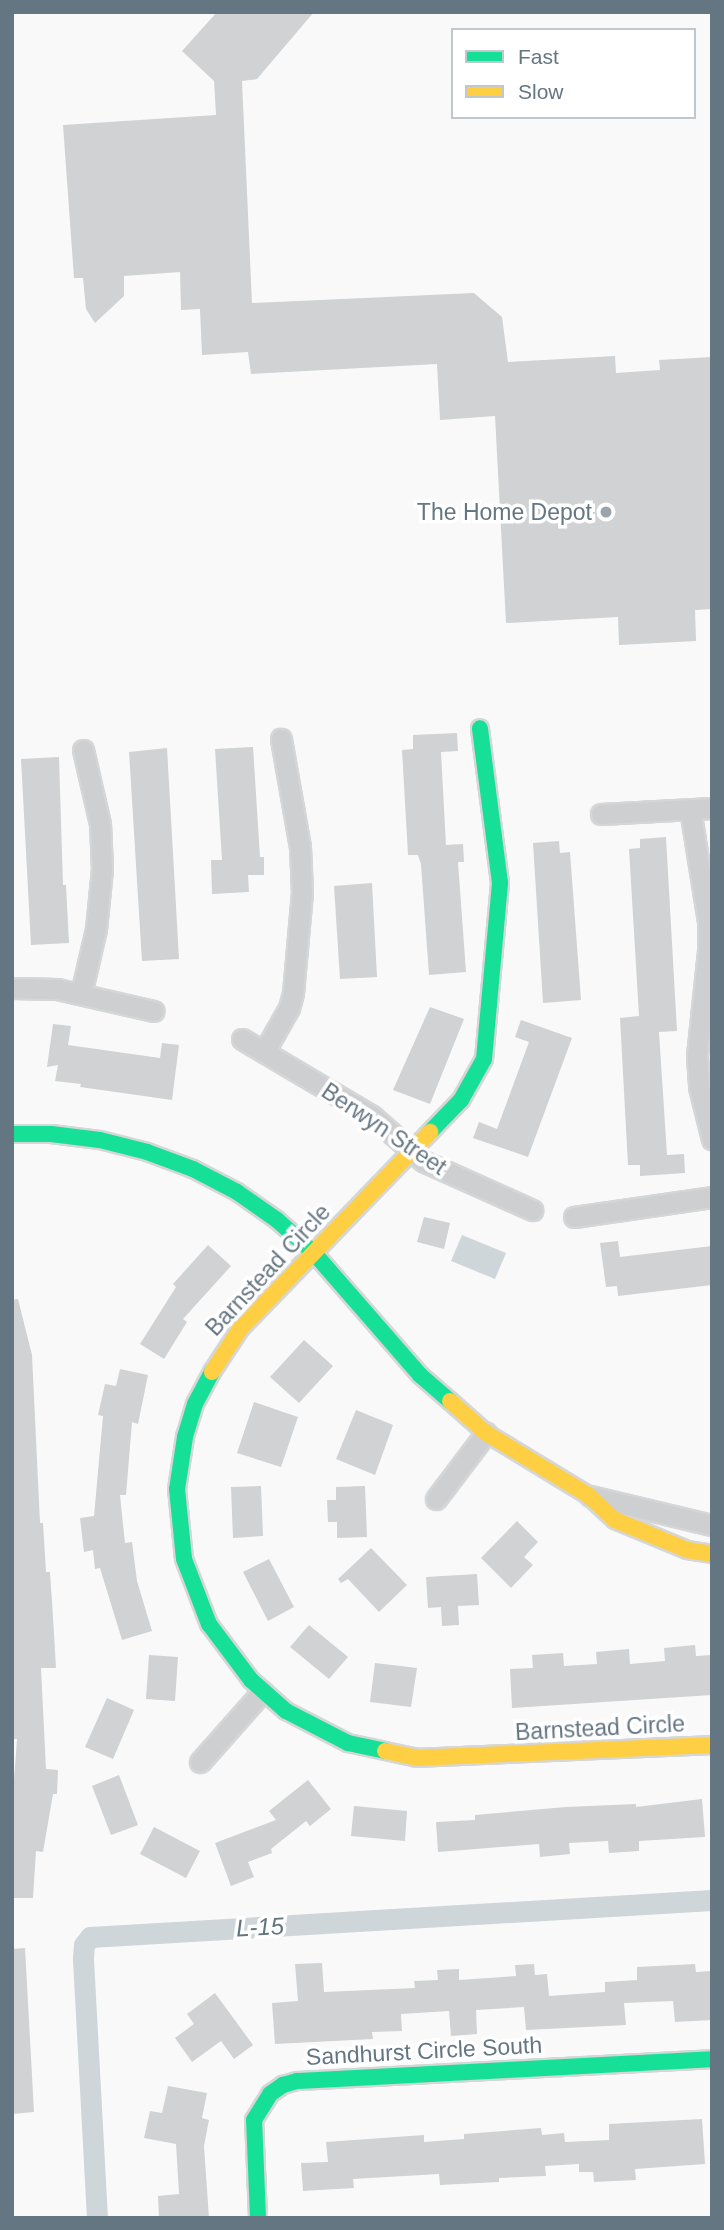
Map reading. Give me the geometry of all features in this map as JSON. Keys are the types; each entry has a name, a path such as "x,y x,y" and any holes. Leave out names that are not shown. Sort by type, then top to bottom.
{"street":[{"name":"Barnstead Circle","path":"480,728 500,883 485,1051 471,1087 240,1329 219,1357 195,1404 178,1472 178,1524 194,1592 228,1653 262,1692 286,1711 338,1739 382,1753 417,1758 712,1745"},
{"path":"264,1052 289,1008 293,993 302,893 300,847 281,739"},
{"path":"80,993 96,929 102,869 100,824 83,750"},
{"path":"600,814 712,808"},
{"path":"690,810 708,921 708,951 697,1056 699,1087 712,1139"},
{"path":"12,988 80,993 154,1011"},
{"name":"Berwyn Street","path":"242,1039 372,1116 411,1152 437,1169 532,1210"},
{"path":"12,1134 51,1134 100,1140 147,1152 193,1169 237,1192 277,1220 314,1253 420,1374 486,1433 536,1466 588,1495 615,1520 687,1550 712,1554"},
{"path":"575,1217 712,1197"},
{"path":"436,1499 486,1433"},
{"path":"588,1495 712,1525"},
{"path":"200,1762 262,1692"},
{"name":"Sandhurst Circle South","path":"258,2218 254,2120 270,2094 283,2085 298,2081 712,2059"}],"shaded area":[{"path":"462,1235 506,1253 495,1279 451,1261"}],"building":[{"path":"217,12 314,12 257,79 242,81 252,303 474,293 502,317 508,362 615,356 616,373 660,370 659,360 712,357 712,609 695,610 696,641 619,645 618,617 506,623 495,416 440,420 437,364 251,374 248,352 202,355 200,309 181,310 180,272 124,276 124,296 95,323 86,309 83,278 74,278 63,125 216,115 214,81 182,51"},
{"path":"457,733 458,751 441,752 446,845 463,844 464,862 458,862 466,972 429,975 421,864 418,855 408,855 402,750 413,749 413,735"},
{"path":"253,747 260,857 264,857 264,875 248,875 249,892 212,894 211,860 222,860 215,749"},
{"path":"167,748 179,959 142,961 129,752"},
{"path":"59,757 63,885 66,885 69,943 31,945 21,759"},
{"path":"666,837 677,1031 659,1032 667,1155 684,1154 685,1173 640,1176 640,1165 628,1165 620,1018 639,1016 629,849 640,848 640,839"},
{"path":"559,841 560,853 570,852 581,1000 543,1003 533,843"},
{"path":"372,883 377,977 340,979 334,886"},
{"path":"430,1007 464,1019 430,1104 393,1090"},
{"path":"521,1020 572,1038 528,1157 473,1138 479,1122 497,1129 529,1042 515,1037"},
{"path":"53,1024 71,1026 68,1045 160,1058 162,1043 179,1045 172,1100 55,1081 58,1065 47,1067"},
{"path":"424,1217 450,1223 444,1249 417,1242"},
{"path":"618,1241 620,1257 712,1246 712,1285 618,1296 617,1286 606,1287 600,1243"},
{"path":"208,1245 231,1266 183,1319 187,1322 164,1359 140,1344 176,1287 173,1284"},
{"path":"18,1299 32,1355 40,1523 43,1523 46,1572 50,1572 56,1668 41,1668 46,1769 58,1770 57,1794 53,1794 43,1852 36,1851 33,1898 12,1898 12,1807 17,1739 14,1739 12,1710 12,1300"},
{"path":"304,1340 333,1366 299,1403 270,1377"},
{"path":"120,1369 148,1375 138,1424 132,1422 126,1495 120,1495 125,1543 132,1542 137,1581 152,1631 122,1640 100,1568 95,1569 93,1550 84,1552 80,1518 94,1516 103,1416 98,1415 105,1384 116,1386"},
{"path":"254,1402 298,1417 281,1467 237,1453"},
{"path":"356,1410 393,1425 375,1475 336,1459"},
{"path":"261,1486 263,1536 233,1538 231,1487"},
{"path":"365,1486 367,1537 337,1538 337,1522 328,1522 327,1500 336,1500 336,1487"},
{"path":"517,1521 538,1542 524,1557 533,1565 511,1588 481,1558"},
{"path":"371,1548 407,1585 379,1612 348,1579 341,1583 338,1579"},
{"path":"269,1559 294,1607 268,1621 243,1572"},
{"path":"477,1574 479,1605 458,1606 459,1625 442,1626 441,1607 428,1608 426,1577"},
{"path":"309,1625 348,1657 329,1679 290,1647"},
{"path":"695,1645 696,1656 712,1655 712,1695 512,1708 510,1669 533,1668 532,1655 563,1653 564,1666 597,1664 596,1652 629,1649 630,1664 665,1661 664,1648"},
{"path":"149,1655 178,1657 175,1701 146,1699"},
{"path":"375,1663 417,1668 411,1707 370,1702"},
{"path":"107,1698 134,1710 113,1759 85,1747"},
{"path":"119,1775 138,1825 111,1835 92,1786"},
{"path":"308,1780 331,1809 310,1826 306,1821 271,1849 272,1853 248,1862 254,1877 231,1886 215,1843 276,1820 269,1811"},
{"path":"702,1799 705,1837 639,1841 639,1851 609,1853 608,1841 569,1843 570,1854 540,1857 539,1844 438,1852 436,1822 475,1820 475,1815 566,1807 636,1804 636,1807"},
{"path":"354,1806 407,1811 405,1841 351,1836"},
{"path":"154,1827 200,1851 186,1878 140,1854"},
{"path":"25,1948 34,2112 12,2114 12,1949"},
{"path":"322,1963 324,1992 415,1988 414,1981 438,1980 437,1970 459,1969 459,1980 516,1976 515,1965 534,1964 535,1975 547,1974 549,1996 605,1992 605,1982 637,1980 637,1967 695,1964 696,1972 712,1971 712,2020 675,2022 673,2001 624,2003 626,2025 526,2030 524,2007 476,2010 477,2034 451,2036 449,2011 401,2014 402,2031 372,2032 373,2039 275,2044 272,2003 298,2001 295,1964"},
{"path":"215,1993 253,2045 234,2059 221,2041 192,2062 175,2038 194,2024 187,2014"},
{"path":"168,2086 207,2093 202,2118 209,2120 204,2146 209,2218 159,2218 158,2196 179,2194 176,2144 144,2138 150,2111 162,2113"},
{"path":"702,2119 705,2164 635,2169 636,2180 594,2182 593,2172 579,2172 579,2164 545,2166 546,2176 499,2178 499,2182 440,2185 439,2174 353,2179 354,2188 303,2191 301,2163 328,2162 326,2142 424,2135 424,2142 464,2139 464,2134 541,2128 542,2135 564,2133 565,2142 609,2140 609,2124"}],"waterway":[{"name":"L-15","path":"97,2218 83,1958 84,1945 90,1937 712,1900"}],"traffic: fast":[{"path":"430,1132 461,1100 484,1059 500,883 480,728"},
{"path":"12,1134 51,1134 100,1140 147,1152 193,1169 237,1192 277,1220 314,1253 420,1375 450,1401"},
{"path":"212,1372 195,1404 185,1437 177,1489 184,1559 209,1624 251,1680 286,1711 348,1743 385,1751"},
{"path":"258,2218 254,2120 270,2094 283,2085 297,2081 712,2059"}],"traffic: slow":[{"path":"212,1372 240,1329 430,1132"},
{"path":"450,1401 486,1433 588,1495 615,1520 687,1550 712,1554"},
{"path":"385,1751 417,1758 712,1745"}],"place":[{"name":"The Home Depot","path":"606,512"}]}
